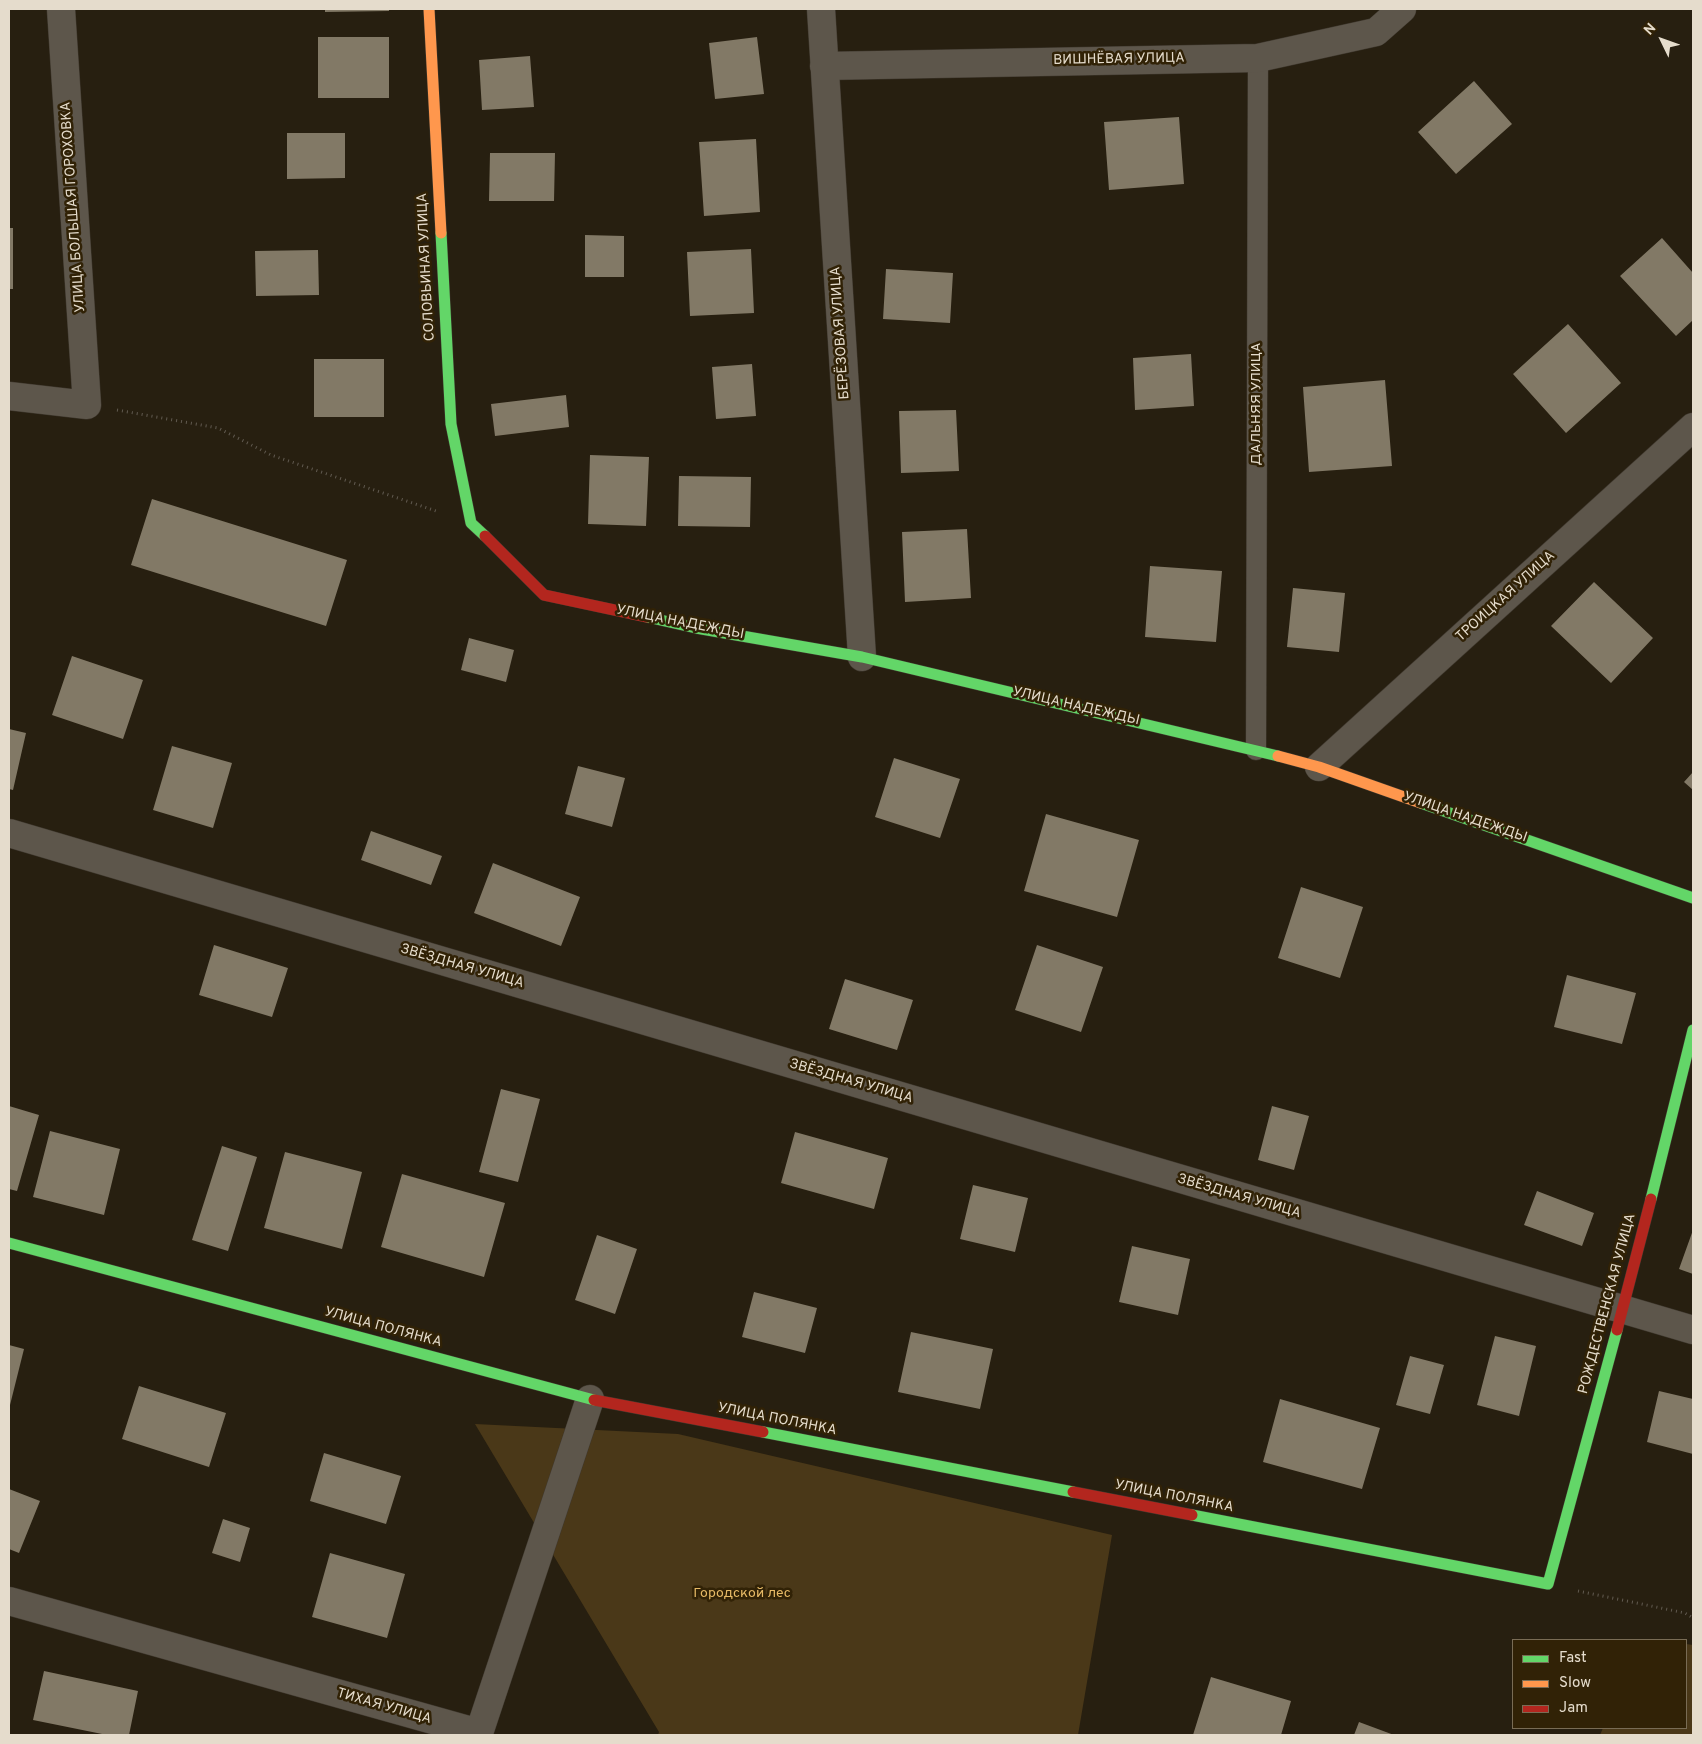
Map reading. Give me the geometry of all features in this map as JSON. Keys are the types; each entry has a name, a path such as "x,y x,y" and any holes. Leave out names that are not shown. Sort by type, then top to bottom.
{"street":[{"name":"УЛИЦА БОЛЬШАЯ ГОРОХОВКА","path":"60,9 87,405"},
{"name":"СОЛОВЬИНАЯ УЛИЦА","path":"429,9 450,424 471,522"},
{"name":"БЕРЁЗОВАЯ УЛИЦА","path":"821,9 862,657"},
{"name":"ВИШНЁВАЯ УЛИЦА","path":"824,66 1258,58 1376,32 1402,9"},
{"path":"9,396 87,405"},
{"name":"ТРОИЦКАЯ УЛИЦА","path":"1319,767 1693,427"},
{"name":"УЛИЦА НАДЕЖДЫ","path":"471,522 544,596 696,628 862,657 1256,750 1319,767 1693,898"},
{"name":"ЗВЁЗДНАЯ УЛИЦА","path":"9,833 1693,1330"},
{"name":"РОЖДЕСТВЕНСКАЯ УЛИЦА","path":"1548,1584 1623,1310 1693,1030"},
{"name":"УЛИЦА ПОЛЯНКА","path":"9,1243 590,1399 1548,1584"},
{"name":"ТИХАЯ УЛИЦА","path":"9,1601 479,1733 590,1399"}],"lane":[{"name":"ДАЛЬНЯЯ УЛИЦА","path":"1256,750 1258,58"}],"path":[{"path":"87,405 218,428 271,455 471,522"},
{"path":"1548,1584 1684,1613 1693,1618"}],"green space":[{"name":"Городской лес","path":"475,1424 678,1434 1112,1535 1078,1735 658,1735 659,1732"},
{"path":"1687,1644 1693,1645 1693,1735 1600,1735 1603,1729 1687,1729"}],"building":[{"path":"325,9 389,9 389,11 325,12"},
{"path":"318,37 389,37 389,98 318,98"},
{"path":"757,37 764,94 715,99 709,43"},
{"path":"530,56 534,107 482,110 479,60"},
{"path":"1474,81 1512,124 1456,174 1418,132"},
{"path":"1179,117 1184,184 1109,190 1104,122"},
{"path":"287,133 345,133 345,178 287,179"},
{"path":"756,139 760,212 704,216 699,142"},
{"path":"490,153 555,153 554,201 489,201"},
{"path":"9,228 13,228 13,289 9,289"},
{"path":"585,235 624,236 624,277 585,277"},
{"path":"1662,238 1693,273 1693,320 1676,336 1620,276"},
{"path":"751,249 754,313 690,316 687,252"},
{"path":"318,250 319,295 256,296 255,251"},
{"path":"886,269 953,273 950,323 883,319"},
{"path":"1568,324 1621,383 1566,433 1513,374"},
{"path":"1191,354 1194,406 1135,410 1133,358"},
{"path":"314,359 384,359 384,417 314,417"},
{"path":"752,364 756,416 716,419 712,367"},
{"path":"1385,380 1392,466 1309,472 1303,387"},
{"path":"566,395 569,427 495,436 491,404"},
{"path":"956,410 959,471 901,473 899,411"},
{"path":"590,455 649,457 646,526 588,524"},
{"path":"679,476 751,477 750,527 678,526"},
{"path":"152,499 347,560 326,626 131,565"},
{"path":"967,529 971,598 905,602 902,532"},
{"path":"1150,566 1222,571 1216,642 1145,637"},
{"path":"1594,582 1653,638 1611,683 1551,626"},
{"path":"1293,588 1345,593 1339,652 1287,647"},
{"path":"469,638 514,650 506,682 461,670"},
{"path":"72,656 143,680 123,739 52,715"},
{"path":"9,729 26,733 13,790 9,789"},
{"path":"172,746 232,763 213,828 153,810"},
{"path":"894,758 960,779 940,838 875,817"},
{"path":"578,766 625,778 612,827 565,814"},
{"path":"1693,772 1693,790 1684,782"},
{"path":"1046,814 1139,840 1117,917 1024,891"},
{"path":"371,831 442,856 431,885 361,860"},
{"path":"493,863 580,897 561,946 474,913"},
{"path":"1301,887 1363,907 1340,978 1278,958"},
{"path":"214,945 288,968 272,1017 199,995"},
{"path":"1037,945 1103,967 1081,1032 1015,1010"},
{"path":"1567,975 1636,993 1622,1044 1554,1027"},
{"path":"845,979 913,1000 897,1050 829,1029"},
{"path":"501,1089 540,1099 518,1182 479,1172"},
{"path":"9,1106 39,1115 17,1191 9,1189"},
{"path":"1272,1106 1309,1116 1294,1170 1258,1160"},
{"path":"50,1131 120,1149 104,1215 33,1197"},
{"path":"795,1132 888,1158 874,1209 781,1183"},
{"path":"222,1146 257,1157 228,1251 192,1240"},
{"path":"285,1152 362,1172 342,1249 264,1228"},
{"path":"402,1174 505,1203 484,1277 381,1247"},
{"path":"973,1185 1028,1198 1015,1252 960,1239"},
{"path":"1537,1191 1594,1213 1582,1246 1524,1225"},
{"path":"1693,1230 1693,1274 1679,1269"},
{"path":"597,1235 637,1249 615,1314 575,1300"},
{"path":"1132,1246 1190,1259 1178,1315 1119,1302"},
{"path":"754,1292 817,1308 805,1353 742,1337"},
{"path":"911,1332 993,1349 980,1409 898,1392"},
{"path":"1495,1336 1536,1346 1519,1416 1477,1405"},
{"path":"9,1345 24,1349 9,1409"},
{"path":"1410,1356 1444,1365 1430,1414 1396,1405"},
{"path":"139,1386 226,1413 209,1467 122,1439"},
{"path":"1659,1391 1693,1399 1693,1454 1647,1442"},
{"path":"1280,1399 1380,1428 1362,1489 1263,1462"},
{"path":"324,1453 401,1476 386,1524 310,1501"},
{"path":"9,1489 40,1501 19,1553 9,1549"},
{"path":"223,1519 250,1528 240,1562 212,1553"},
{"path":"330,1553 405,1574 387,1638 312,1617"},
{"path":"44,1671 138,1691 129,1735 107,1735 33,1720"},
{"path":"1211,1677 1291,1701 1281,1735 1193,1735"},
{"path":"1359,1722 1394,1735 1354,1735"}],"traffic: fast":[{"path":"441,233 451,424 471,523 485,536"},
{"path":"647,617 696,628 862,657 1278,756"},
{"path":"1421,803 1693,898"},
{"path":"1651,1199 1693,1030"},
{"path":"9,1243 594,1400"},
{"path":"1192,1515 1548,1584 1617,1330"},
{"path":"763,1432 1073,1492"}],"traffic: slow":[{"path":"429,9 441,233"},
{"path":"1278,756 1319,767 1421,803"}],"traffic: jam":[{"path":"485,536 544,595 647,617"},
{"path":"1617,1330 1651,1199"},
{"path":"594,1400 763,1432"},
{"path":"1073,1492 1192,1515"}]}
